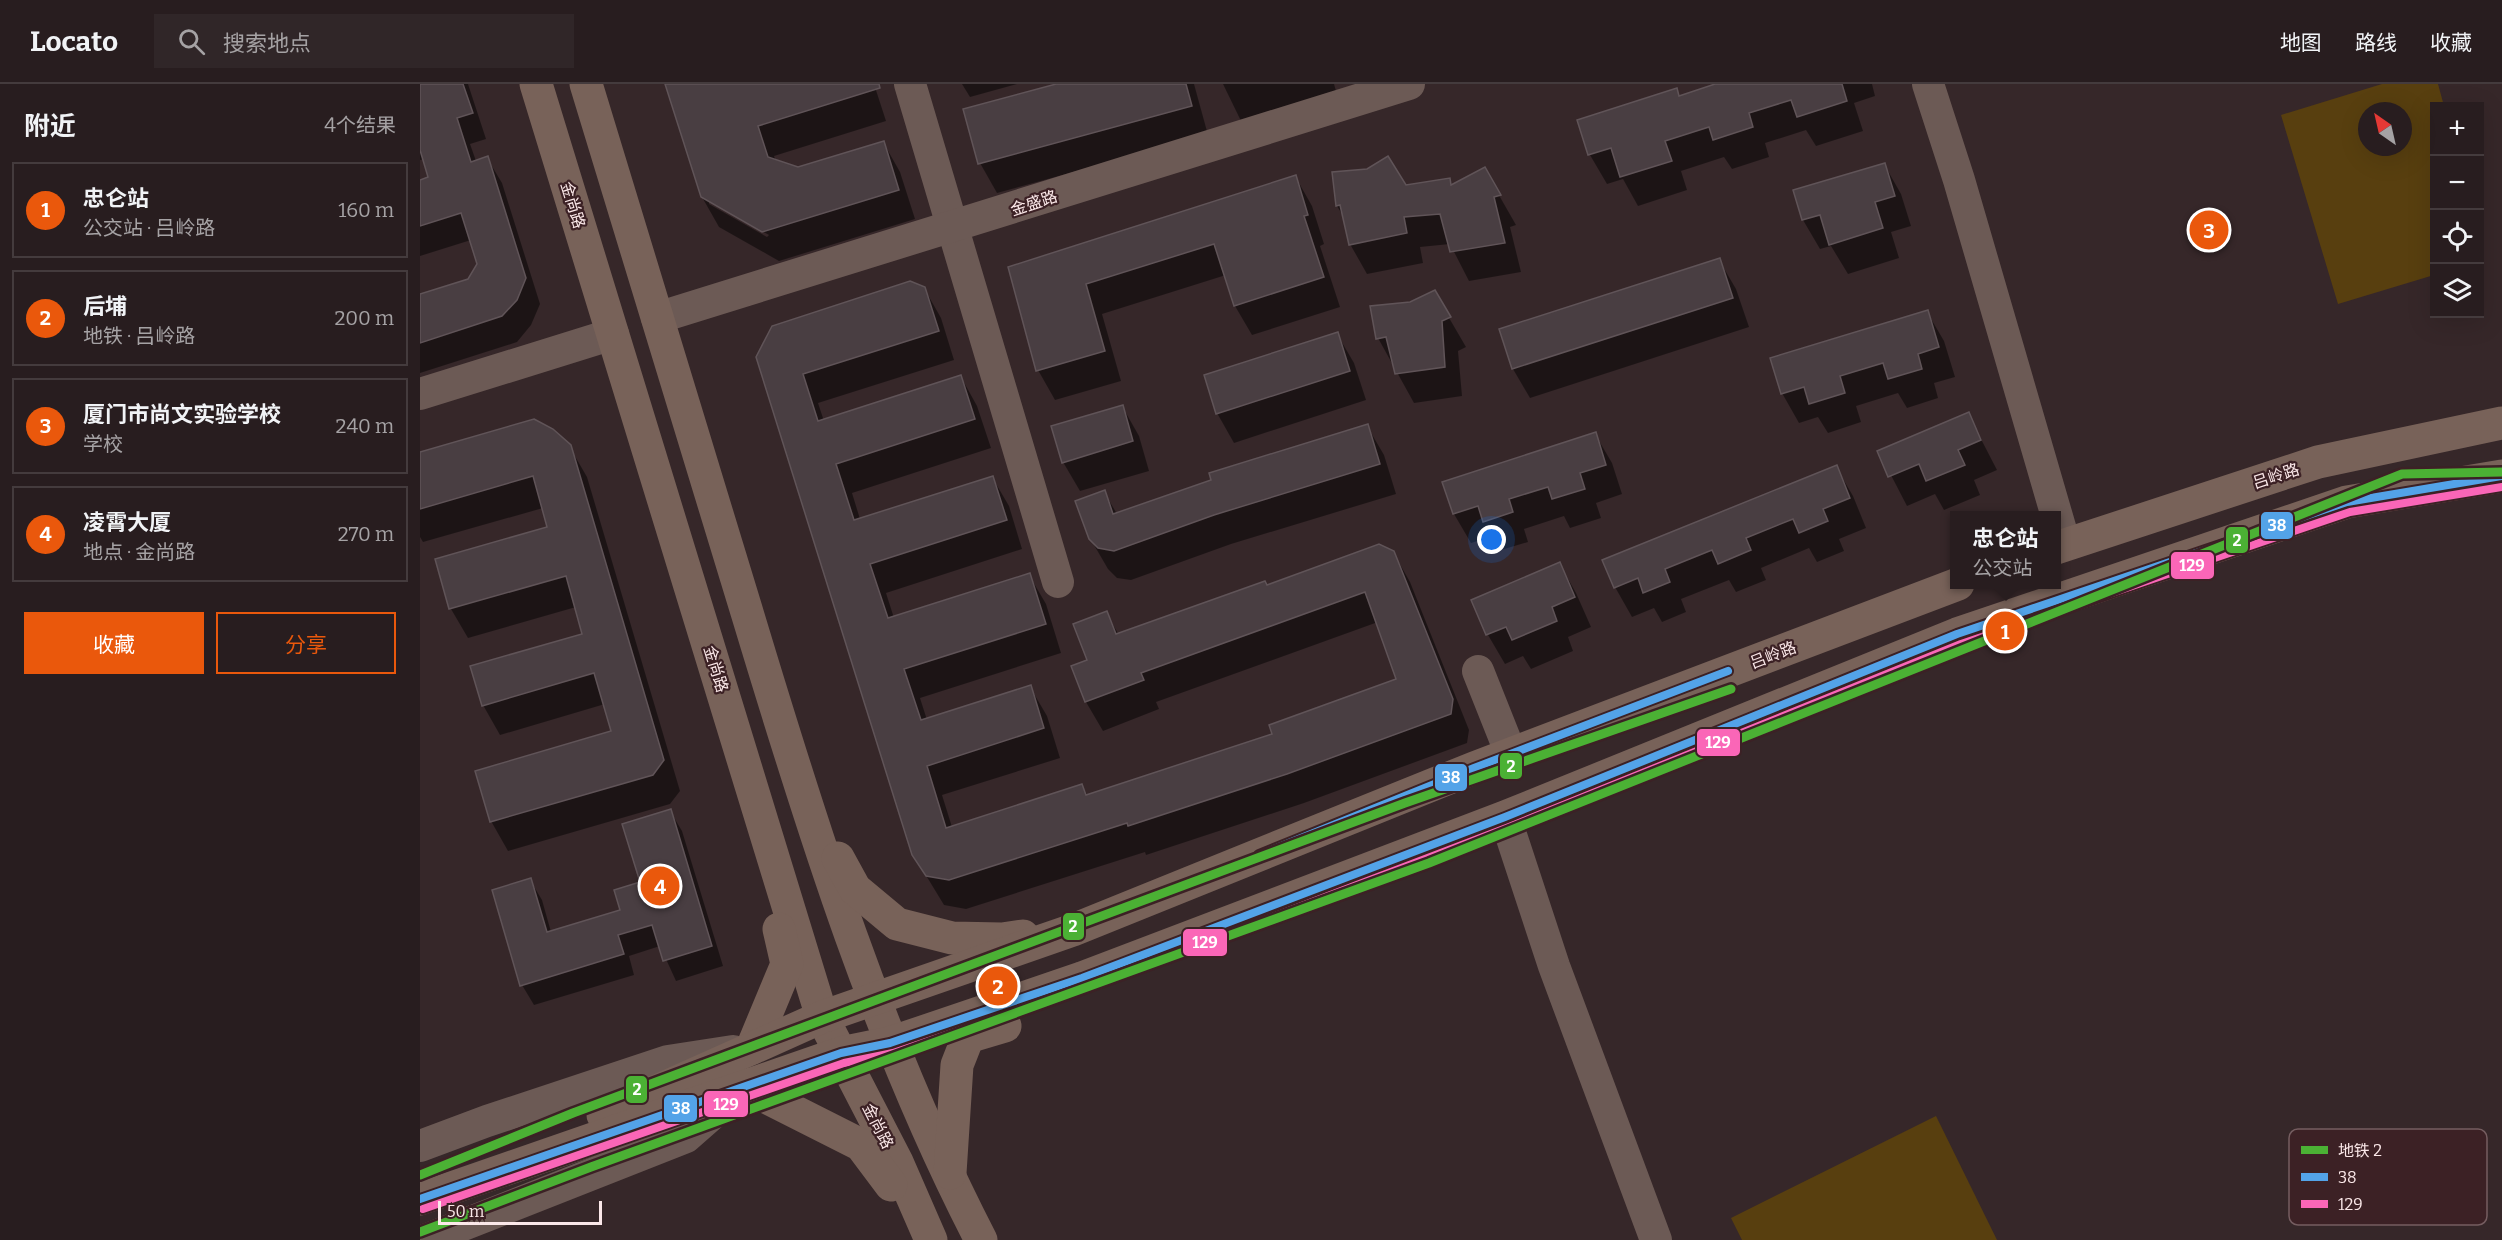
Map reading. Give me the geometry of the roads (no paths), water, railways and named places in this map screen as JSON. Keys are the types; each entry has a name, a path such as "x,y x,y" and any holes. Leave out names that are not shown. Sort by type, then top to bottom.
{"main road":[{"name":"金尚路","path":"536,84 822,1017 897,1162 929,1236"},
{"path":"586,84 798,782 890,1043 950,1181 981,1240"},
{"name":"吕岭路","path":"2061,546 2318,462 2502,423"},
{"name":"吕岭路","path":"420,1199 841,1053 890,1043 1082,978 1505,817 1980,627 2347,501 2502,476"},
{"name":"吕岭路","path":"420,1199 822,1017 1072,930 1511,754 1950,588"},
{"path":"740,746 787,964 752,1048"},
{"path":"798,782 855,888 897,924 952,938 1002,939 1072,930"},
{"path":"950,1181 957,1065 968,1037 1022,1021 1082,978"},
{"path":"744,1086 861,1144 929,1236"}],"street":[{"path":"910,84 1058,582"},
{"name":"金盛路","path":"657,318 953,228 1409,84"},
{"path":"1928,84 1959,180 2051,511"},
{"path":"420,394 613,334"},
{"path":"1478,671 1511,754"},
{"path":"1505,817 1554,966 1656,1240"},
{"path":"420,1146 487,1121 668,1061 752,1048"},
{"path":"425,1240 686,1137 744,1086"}],"metro line":[{"name":"2","path":"420,1232 591,1167 1429,863 2402,474 2502,472"},
{"name":"2","path":"420,1175 573,1113 1405,803 1731,689"}],"place":[{"name":"厦门市尚文实验学校","path":"2209,230"},
{"name":"忠仑站","path":"2005,631"},
{"name":"凌霄大厦","path":"660,886"},
{"name":"后埔","path":"998,986"}]}
